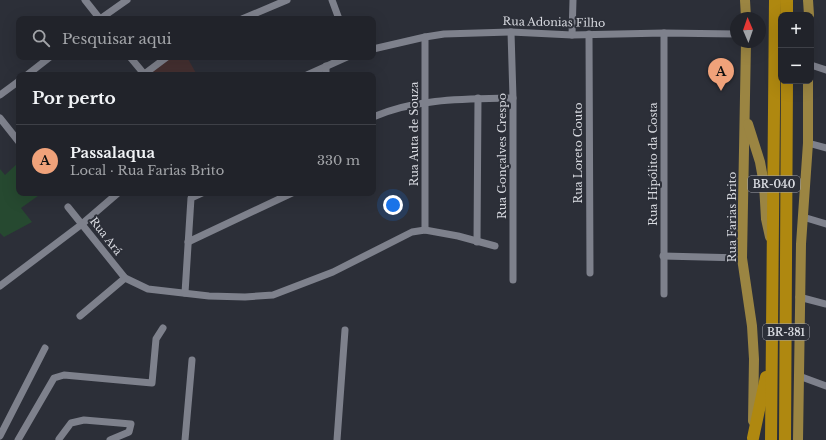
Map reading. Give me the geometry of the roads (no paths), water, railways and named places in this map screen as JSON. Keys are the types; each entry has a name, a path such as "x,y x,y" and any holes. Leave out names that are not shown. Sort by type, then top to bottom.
{"highway":[{"name":"BR-040","path":"771,440 773,246 782,6"},
{"name":"BR-040","path":"786,225 787,84"},
{"name":"BR-381","path":"785,440 786,225"},
{"path":"753,439 772,352"}],"main road":[{"path":"745,0 746,12"},
{"path":"808,0 809,12"},
{"name":"Rua Farias Brito","path":"746,48 742,258 752,326 754,359 753,439"},
{"path":"798,440 801,244 808,142 808,84"},
{"path":"745,108 764,184 766,219 773,246"}],"street":[{"path":"85,0 98,16"},
{"path":"104,16 127,0"},
{"path":"249,16 287,0"},
{"path":"332,0 338,16"},
{"path":"572,35 573,0"},
{"name":"Rua Adonias Filho","path":"376,48 444,34 511,32 572,35 664,33 730,34"},
{"name":"Rua Gonçalves Crespo","path":"511,32 513,98 513,280"},
{"name":"Rua Hipólito da Costa","path":"664,33 664,294"},
{"name":"Rua Loreto Couto","path":"589,34 590,272"},
{"name":"Rua Auta de Souza","path":"424,37 425,230"},
{"path":"31,72 46,60"},
{"path":"132,60 142,72"},
{"path":"148,72 163,60"},
{"path":"313,72 340,60"},
{"path":"326,66 326,72"},
{"path":"814,66 826,70"},
{"path":"0,95 16,83"},
{"path":"477,242 478,98"},
{"path":"376,116 385,111 425,103 478,98 513,98"},
{"path":"0,118 16,138"},
{"path":"808,142 826,148"},
{"path":"0,286 82,224 115,196"},
{"path":"185,293 191,198 195,196"},
{"path":"188,242 286,196"},
{"name":"Rua Ará","path":"68,207 125,278"},
{"path":"803,217 826,224"},
{"path":"80,316 125,278 148,289 209,296 246,297 273,295 333,272 412,232 425,230 458,236 495,246"},
{"path":"663,256 742,258"},
{"path":"800,297 826,304"},
{"path":"18,440 54,378 64,375 152,382 156,339 163,328"},
{"path":"337,440 345,330"},
{"path":"0,436 45,348"},
{"path":"186,440 192,360"},
{"path":"798,376 826,386"},
{"path":"59,439 71,423 84,420 131,424 129,432 110,440"}],"place":[{"name":"Passalaqua","path":"721,91"}]}
